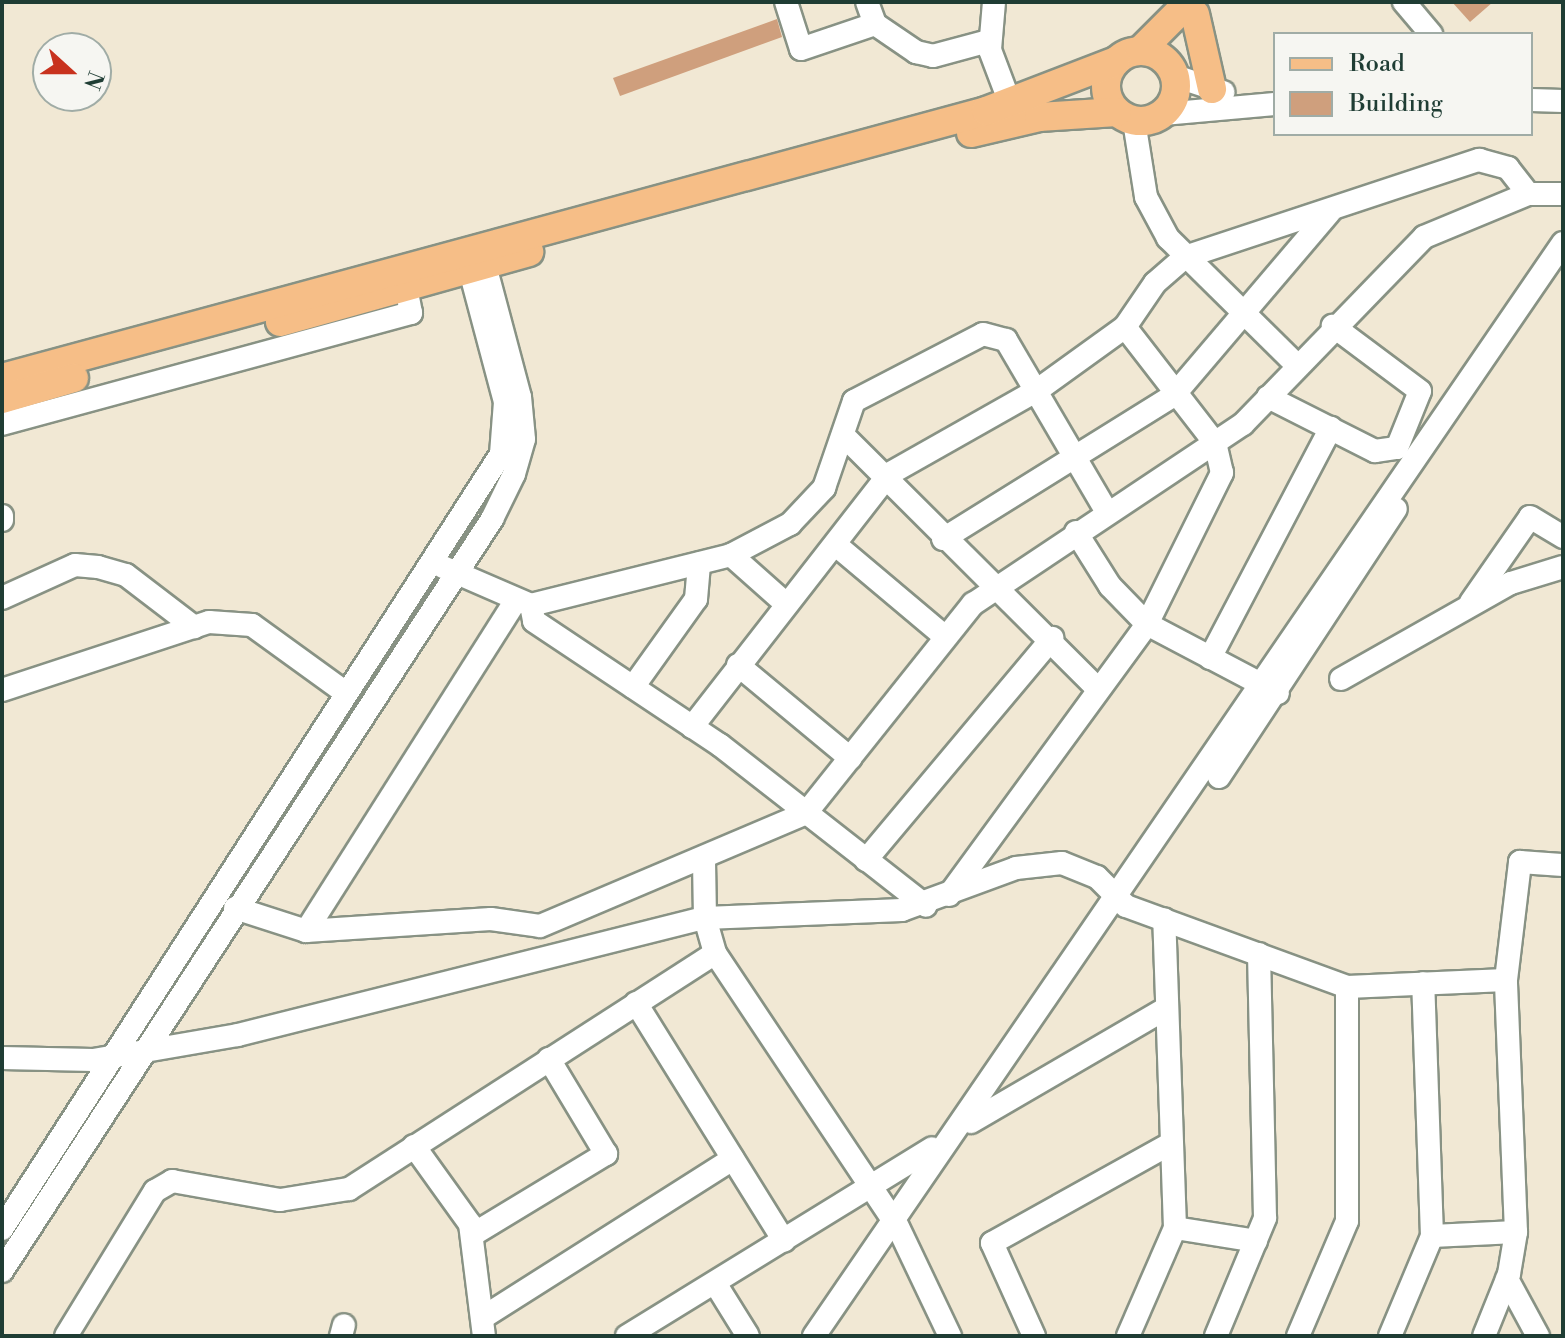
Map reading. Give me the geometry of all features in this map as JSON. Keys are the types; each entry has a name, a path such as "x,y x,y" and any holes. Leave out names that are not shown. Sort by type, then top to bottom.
{"main road":[{"path":"2,378 1010,103 1128,56 1195,6"},
{"path":"2,399 998,127 1163,114 1195,6"},
{"path":"1195,6 1212,89"},
{"path":"1128,56 1160,57 1174,74"},
{"path":"1126,117 1106,93 1128,56"}],"street":[{"path":"786,2 801,49 875,24"},
{"path":"867,2 875,24 933,56 989,41"},
{"path":"994,2 989,41 1010,103"},
{"path":"1404,2 1429,32"},
{"path":"1174,74 1212,89 1273,104"},
{"path":"1533,100 1563,101"},
{"path":"1163,114 1273,104"},
{"path":"1126,117 1146,197 1185,257 1247,313 1297,365"},
{"path":"692,727 784,602 836,545 889,474 1039,389 1125,327 1155,283 1185,257 1330,212 1479,160 1508,168 1528,194"},
{"path":"235,908 306,931 491,919 540,926 704,861 806,813 943,635 998,584 1215,443 1268,397 1333,326 1424,237 1528,194 1563,194"},
{"path":"943,539 1174,395 1330,212"},
{"path":"1272,689 1563,243"},
{"path":"829,1331 940,1143 1120,901 1272,689 1563,263"},
{"path":"2,1229 501,454 505,402 477,268"},
{"path":"2,1271 140,1052 498,508 524,439 477,268"},
{"path":"2,424 411,313 406,288"},
{"path":"1268,397 1387,453 1397,448 1420,391 1333,326"},
{"path":"948,896 1097,688 1147,624 1222,473 1215,443 1174,395 1125,327"},
{"path":"433,559 454,576 524,602 731,555 790,524 830,478 854,401 983,334 1006,340 1039,389 1107,512"},
{"path":"1210,658 1331,428"},
{"path":"843,435 889,474 943,539 998,584 1097,688"},
{"path":"1467,608 1530,517 1563,537"},
{"path":"1076,532 1110,586 1147,624 1272,689"},
{"path":"836,545 943,635"},
{"path":"731,555 784,602"},
{"path":"633,687 696,599 699,563"},
{"path":"2,598 75,565 98,567 126,575 194,627"},
{"path":"1341,679 1536,572 1563,567"},
{"path":"524,602 534,621 692,727 926,906"},
{"path":"306,931 524,602"},
{"path":"2,690 194,627 252,625 346,693"},
{"path":"866,860 1052,638"},
{"path":"738,665 850,758"},
{"path":"704,861 705,918 715,953 895,1223 950,1336"},
{"path":"1484,1336 1507,1279 1516,1232 1506,980 1520,862 1563,865"},
{"path":"2,1058 110,1057 238,1035 705,918 926,906 1016,868 1062,863 1097,877 1120,901 1347,987 1506,980"},
{"path":"895,1223 971,1122 1120,901"},
{"path":"1128,1336 1175,1228 1162,1011 1164,919"},
{"path":"66,1336 155,1191 172,1181 312,1200 349,1189 715,953"},
{"path":"1216,1336 1265,1218 1259,954"},
{"path":"1390,1336 1432,1236 1423,983"},
{"path":"1298,1336 1347,1221 1347,987"},
{"path":"636,1003 784,1241"},
{"path":"971,1122 1162,1011"},
{"path":"472,1235 606,1154 549,1059"},
{"path":"630,1335 940,1143"},
{"path":"1034,1336 992,1243 1168,1145"},
{"path":"414,1146 461,1206 472,1235 483,1327 733,1159"},
{"path":"1175,1228 1256,1241"},
{"path":"1432,1236 1516,1232"},
{"path":"1507,1279 1538,1336"},
{"path":"715,1283 748,1336"}],"building":[{"path":"1452,2 1493,2 1470,22"},
{"path":"777,19 782,37 620,96 613,78"}]}
